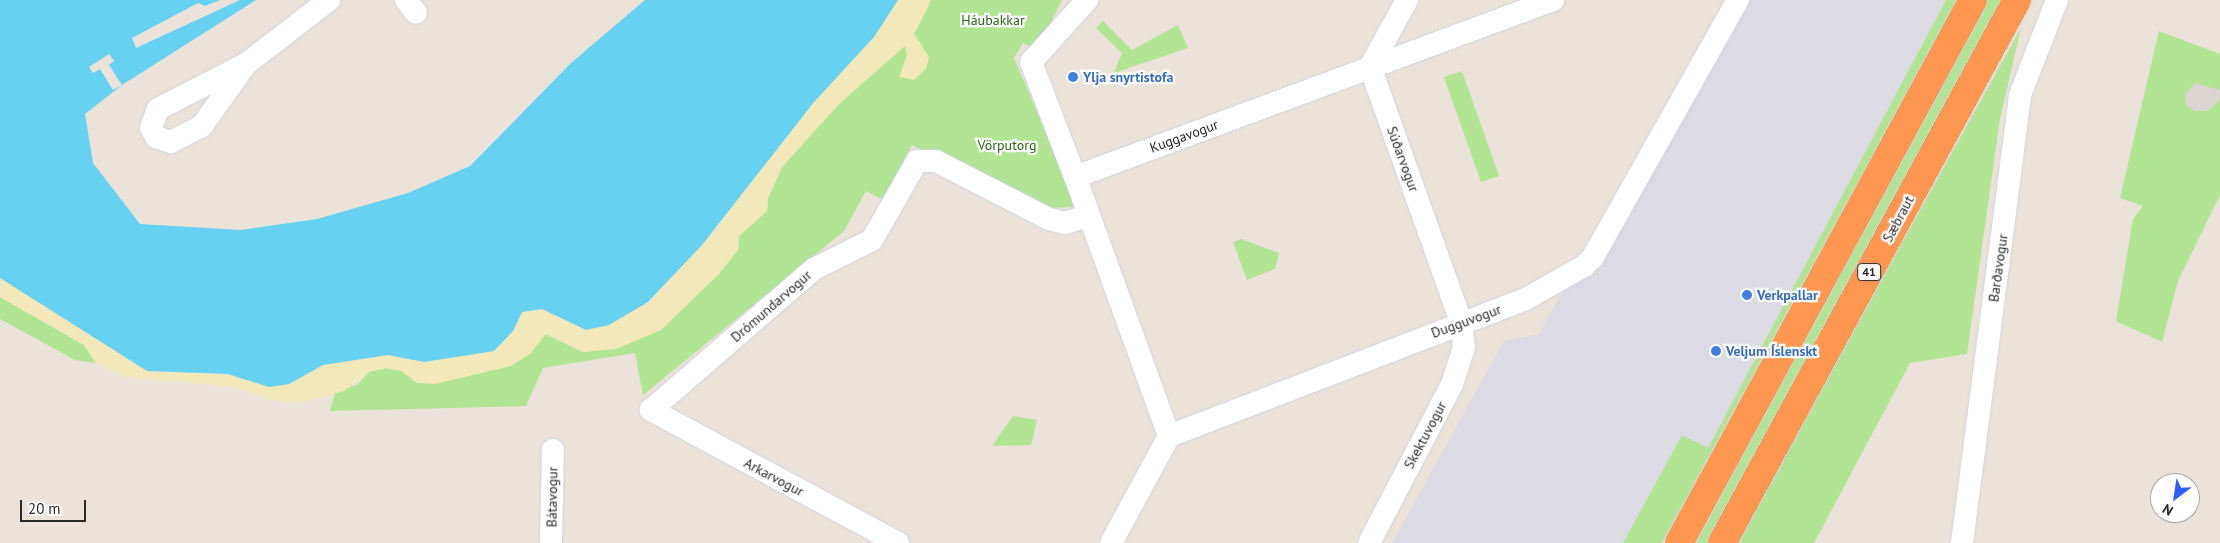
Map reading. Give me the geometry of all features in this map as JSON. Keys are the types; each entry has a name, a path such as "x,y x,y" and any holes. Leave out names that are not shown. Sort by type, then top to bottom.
{"highway":[{"path":"1679,543 1973,0"},
{"name":"Sæbraut","path":"1722,543 2017,0"}],"street":[{"path":"246,64 329,0"},
{"path":"1087,0 1031,62 1169,436 1111,543"},
{"path":"1370,67 1407,0"},
{"name":"Kuggavogur","path":"1074,177 1553,0"},
{"name":"Dugguvogur","path":"1169,436 1461,322 1524,300 1577,272 1593,257 1738,0"},
{"name":"Barðavogur","path":"1962,543 2020,95 2057,0"},
{"name":"Súðarvogur","path":"1370,67 1461,322"},
{"name":"Drómundarvogur","path":"651,410 814,269 872,240 918,162 936,161 1049,219 1066,223 1089,216"},
{"name":"Skektuvogur","path":"1369,543 1452,384 1464,347 1461,322"},
{"name":"Arkarvogur","path":"651,410 898,543"},
{"name":"Bátavogur","path":"551,543 553,450"}],"shaded area":[{"path":"1726,0 1946,0 1708,449 1682,435 1623,543 1392,543 1504,341 1539,334"},
{"path":"2195,83 2220,90 2220,99 2208,111 2195,111 2186,105 2185,94"}],"green space":[{"path":"921,0 1062,0 1037,50 1023,43 1014,58 1078,207 1044,208 912,145 883,200 866,191 844,231 643,395 635,353 543,368 526,406 330,411 335,393 358,384 369,372 386,368 402,371 417,383 530,354 545,334 583,352 661,330 738,250 739,236 767,211 768,198 782,167 839,104 905,45 907,55 929,57 914,34 929,5"},
{"path":"1946,0 1957,0 1662,543 1623,543 1682,435 1708,448"},
{"path":"1985,0 2002,0 1710,543 1696,543"},
{"path":"1103,21 1132,50 1178,25 1188,48 1114,73 1122,53 1096,28"},
{"path":"2021,28 2000,119 1967,354 1910,363 1814,543 1736,543"},
{"path":"2159,31 2220,54 2220,195 2178,281 2162,342 2116,321 2133,219 2143,206 2120,198"},
{"path":"1462,71 1499,176 1481,182 1444,77"},
{"path":"1241,239 1279,253 1275,269 1247,280 1233,242"},
{"path":"0,297 84,345 96,363 75,360 0,319"},
{"path":"1013,416 1037,420 1031,445 992,446"}],"sand":[{"path":"898,0 931,0 914,34 929,57 926,69 914,80 899,77 907,55 905,46 839,104 782,167 768,198 767,211 739,236 738,250 718,275 661,330 616,349 583,352 546,334 530,354 511,366 435,384 417,383 402,371 386,368 369,372 344,391 298,403 272,400 234,387 125,377 96,363 84,345 0,297 2,279 147,371 228,374 269,387 289,384 323,365 389,355 425,362 513,331 522,312 542,309 586,330 648,302 702,245 814,102 874,37"}],"water":[{"path":"0,0 256,0 122,85 85,114 93,163 140,224 240,230 317,219 408,193 470,166 571,63 645,0 898,0 874,37 814,102 702,245 648,302 609,325 586,330 542,309 522,312 513,331 494,351 424,362 388,355 323,365 289,384 269,387 228,374 147,371 0,278"}],"pier":[{"path":"220,0 240,0 136,48 132,38 198,3 205,6"},
{"path":"109,54 114,61 109,65 122,85 113,90 100,69 93,73 89,67"}],"place":[{"name":"Ylja snyrtistofa","path":"1073,77"},
{"name":"Verkpallar","path":"1747,295"},
{"name":"Veljum Íslenskt","path":"1716,351"}],"park label":[{"name":"Háubakkar","path":"993,20"},
{"name":"Vörputorg","path":"1007,145"}]}
